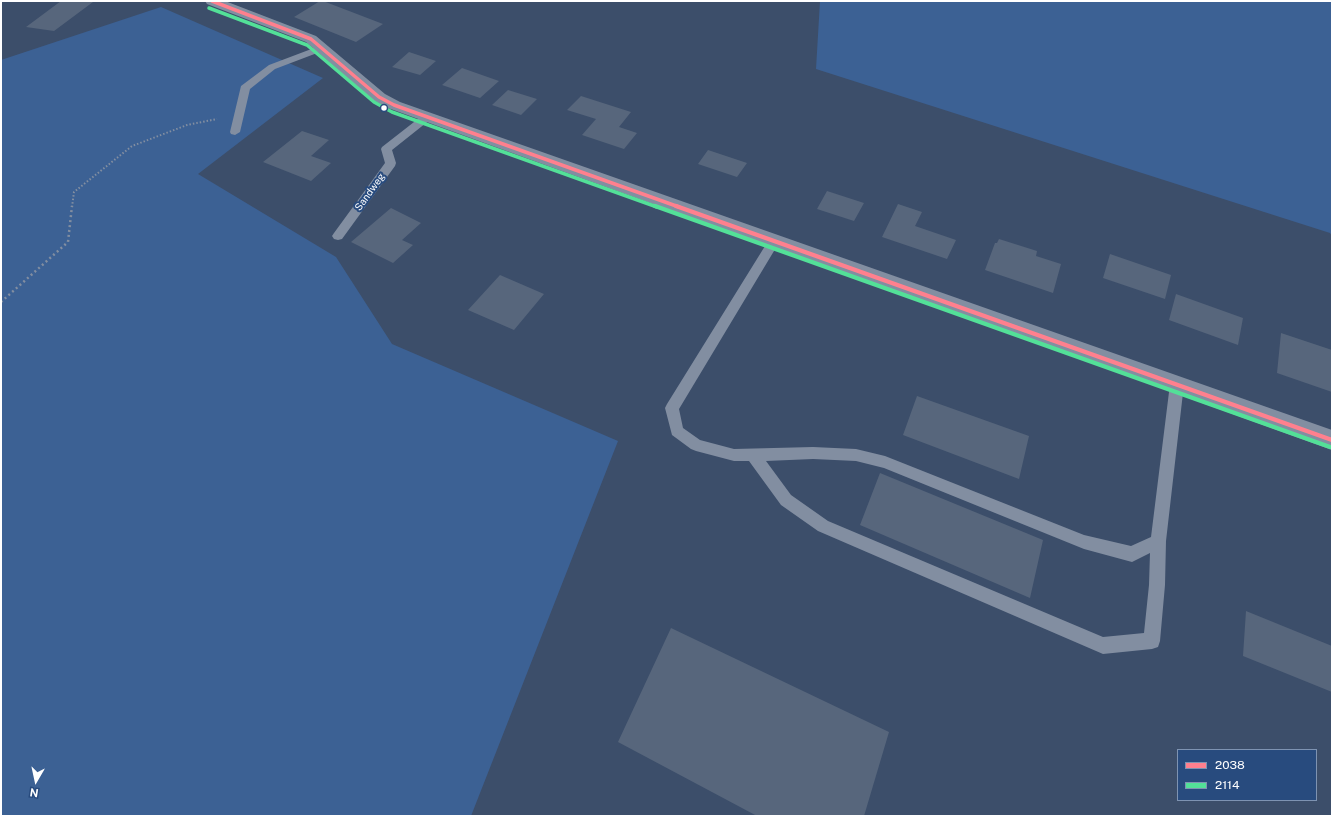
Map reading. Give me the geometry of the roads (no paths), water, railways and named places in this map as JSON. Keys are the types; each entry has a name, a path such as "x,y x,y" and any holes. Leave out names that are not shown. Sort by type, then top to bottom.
{"street":[{"path":"212,1 311,39 379,97 394,105 1332,440"}],"lane":[{"path":"235,132 245,88 272,67 322,48"},
{"name":"Sandweg","path":"338,236 391,163 386,149 427,117"},
{"path":"774,241 672,408 677,431 696,445 734,456 813,453 856,455 885,462 1084,542 1132,554 1158,541"},
{"path":"754,455 786,500 824,526 1103,646 1152,641 1157,585 1158,541 1177,384"}]}
